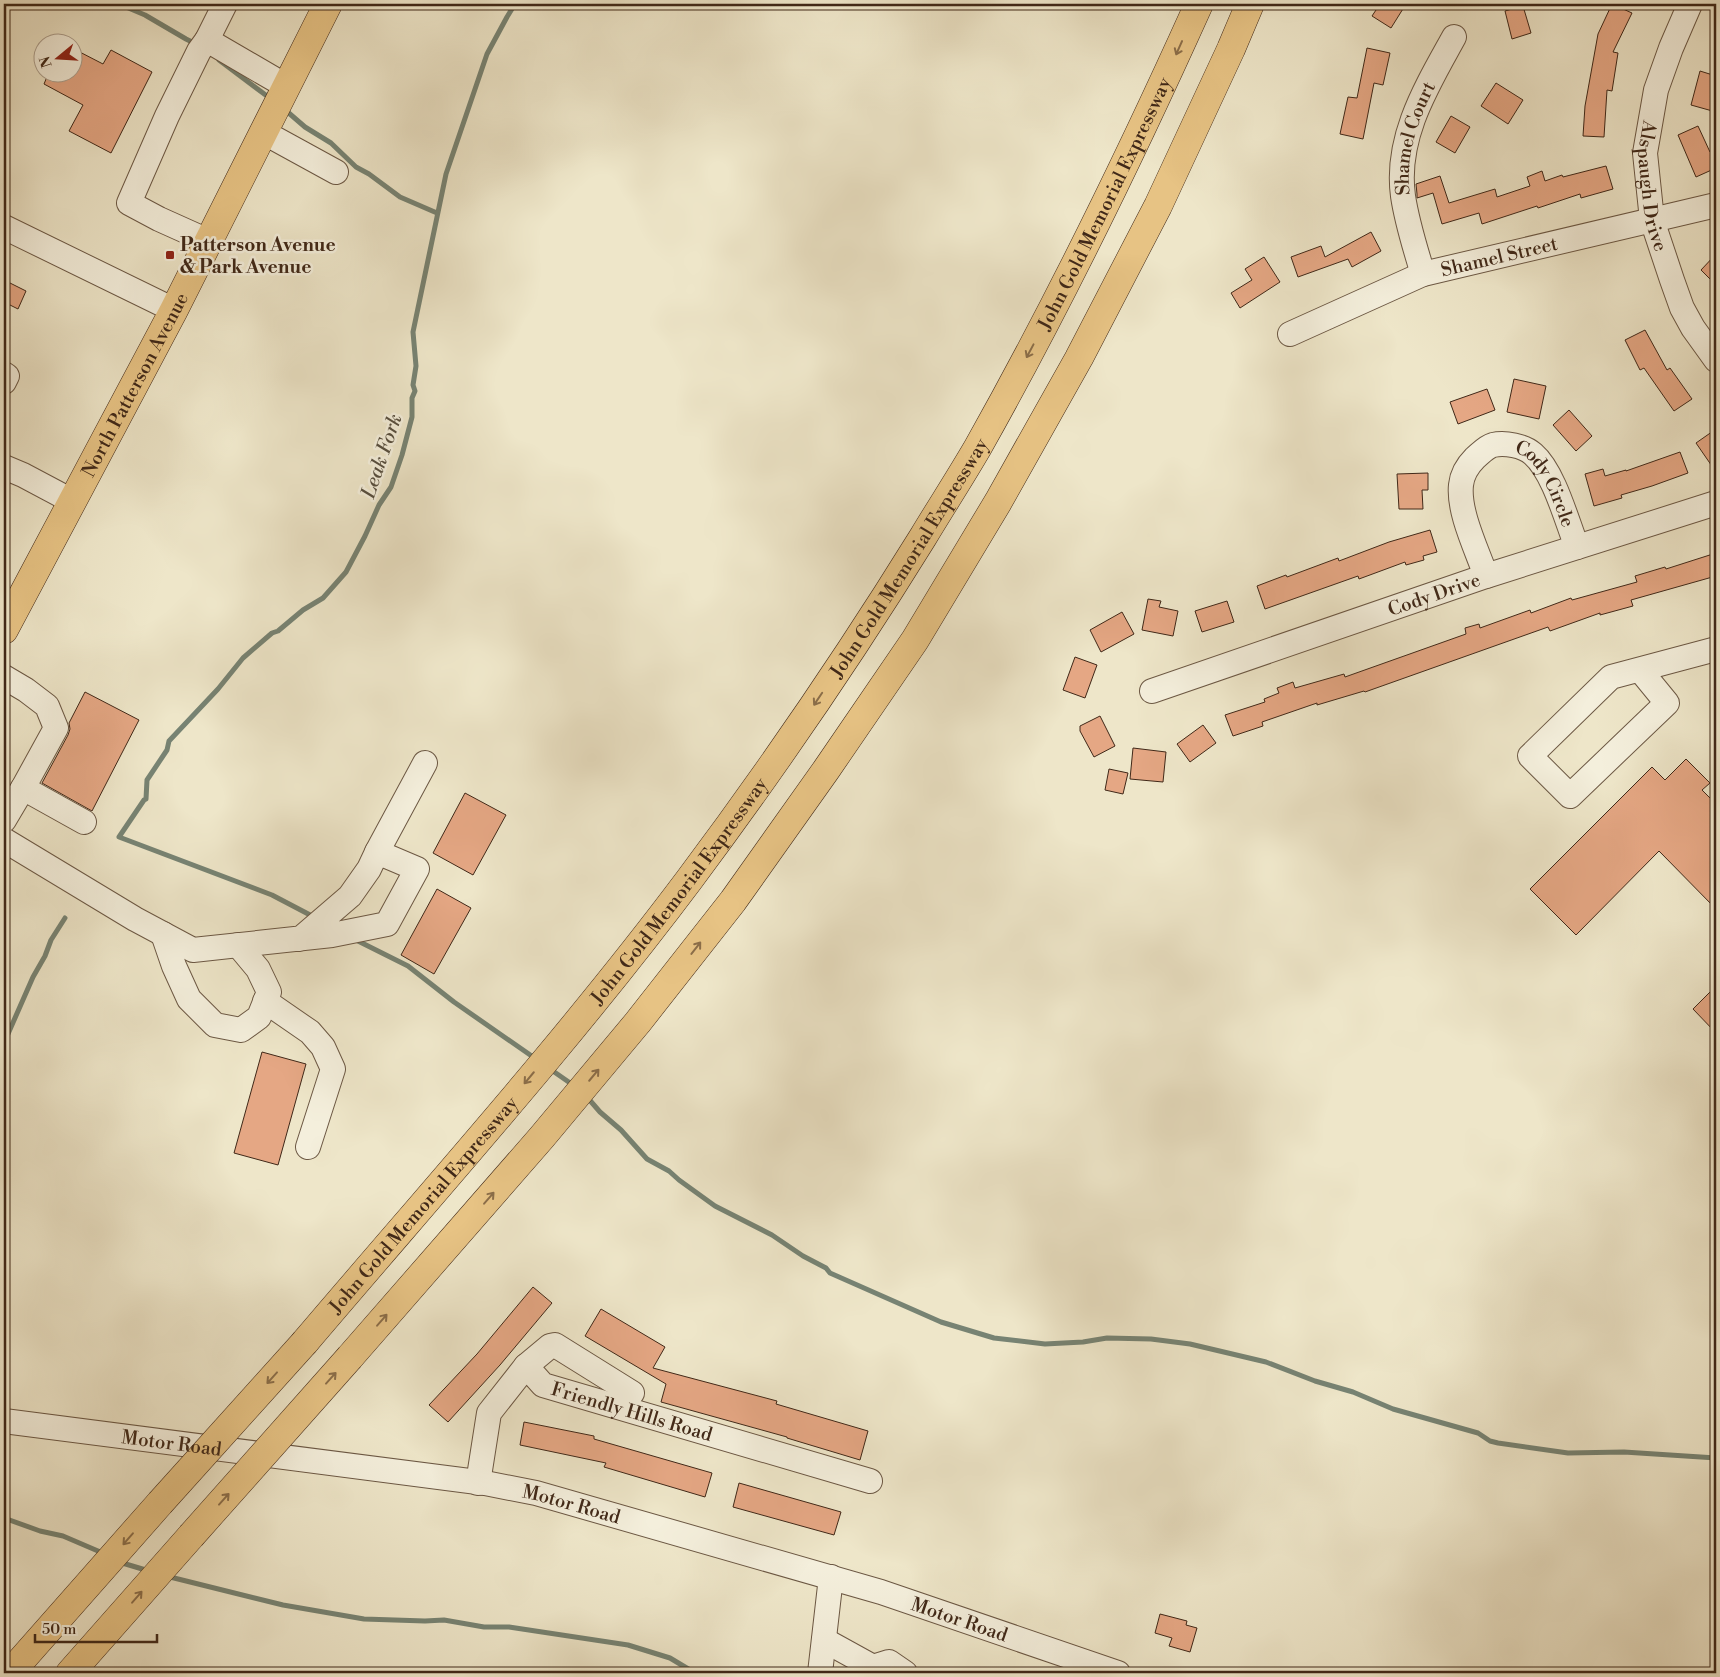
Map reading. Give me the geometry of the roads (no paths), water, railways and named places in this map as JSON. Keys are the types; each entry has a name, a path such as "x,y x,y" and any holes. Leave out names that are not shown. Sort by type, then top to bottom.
{"main road":[{"name":"North Patterson Avenue","path":"4,630 174,310 328,4"},
{"name":"John Gold Memorial Expressway","path":"10,1673 305,1342 585,1013 689,880 789,742 885,598 977,449 1056,303 1140,134 1199,4"},
{"path":"70,1673 542,1137 638,1022 733,901 826,770 915,640 998,502 1079,358 1158,206 1250,4"}],"street":[{"path":"208,241 159,219 129,202 167,116 225,4"},
{"name":"Alspaugh Drive","path":"1690,4 1656,90 1645,153 1652,220 1682,308 1692,328 1716,360"},
{"name":"Shamel Court","path":"1423,274 1410,231 1403,194 1402,172 1406,142 1412,120 1423,93 1454,37"},
{"path":"207,40 286,86"},
{"path":"263,132 336,172"},
{"name":"Shamel Street","path":"1290,334 1423,274 1716,204"},
{"path":"4,227 174,310"},
{"path":"4,374 7,376 4,382"},
{"name":"Cody Circle","path":"1486,576 1466,518 1461,497 1461,483 1472,461 1489,446 1503,444 1519,447 1534,454 1553,484 1576,547"},
{"path":"4,467 72,501"},
{"name":"Cody Drive","path":"1152,691 1486,576 1716,503"},
{"path":"1640,670 1667,703 1570,796 1530,756 1611,677 1716,649"},
{"path":"4,677 48,706 56,728 4,820"},
{"path":"300,938 350,896 369,868 425,763"},
{"path":"23,788 84,822"},
{"path":"4,840 135,919 193,950 332,935 387,924 417,869 377,852"},
{"path":"163,934 174,966 189,999 215,1025 241,1030 259,1017 269,992 258,969 238,945"},
{"path":"265,1002 310,1032 323,1047 333,1070 308,1147"},
{"path":"478,1483 489,1413 526,1366 550,1346 555,1345 632,1393"},
{"name":"Friendly Hills Road","path":"526,1366 545,1385 870,1481"},
{"name":"Motor Road","path":"4,1421 478,1483 536,1493 881,1592 1118,1673"},
{"path":"820,1673 831,1578"},
{"path":"824,1640 873,1667 889,1662 905,1673"}],"waterway":[{"path":"119,4 145,15 196,44"},
{"name":"Leak Fork","path":"314,917 272,895 119,837 146,799 147,780 167,750 169,741 218,689 243,658 272,633 278,631 303,610 323,598 346,572 379,505 391,487 412,417 412,398 415,391 413,385 416,366 413,332 446,174 487,54 515,4"},
{"path":"219,60 271,99"},
{"path":"283,108 305,127 331,143 356,167 369,174 400,197 437,213"},
{"name":"Leak Fork","path":"4,1043 51,940 65,918"},
{"path":"354,939 408,966 454,1002 536,1059"},
{"path":"550,1069 573,1085"},
{"path":"587,1097 647,1159 669,1171 715,1206 772,1235 803,1256 826,1268 830,1273 941,1322 994,1338 1045,1344 1083,1342 1107,1338 1151,1339 1190,1344 1266,1362 1315,1381 1353,1392 1393,1409 1478,1433 1490,1441 1498,1443 1568,1453 1624,1452 1716,1458"},
{"path":"4,1518 40,1531 63,1536 105,1554"},
{"path":"119,1562 149,1571"},
{"path":"166,1576 283,1605 364,1619 444,1620 484,1627 509,1627 628,1645 670,1658 695,1673"}],"place":[{"name":"Patterson Avenue & Park Avenue","path":"170,255"}]}
